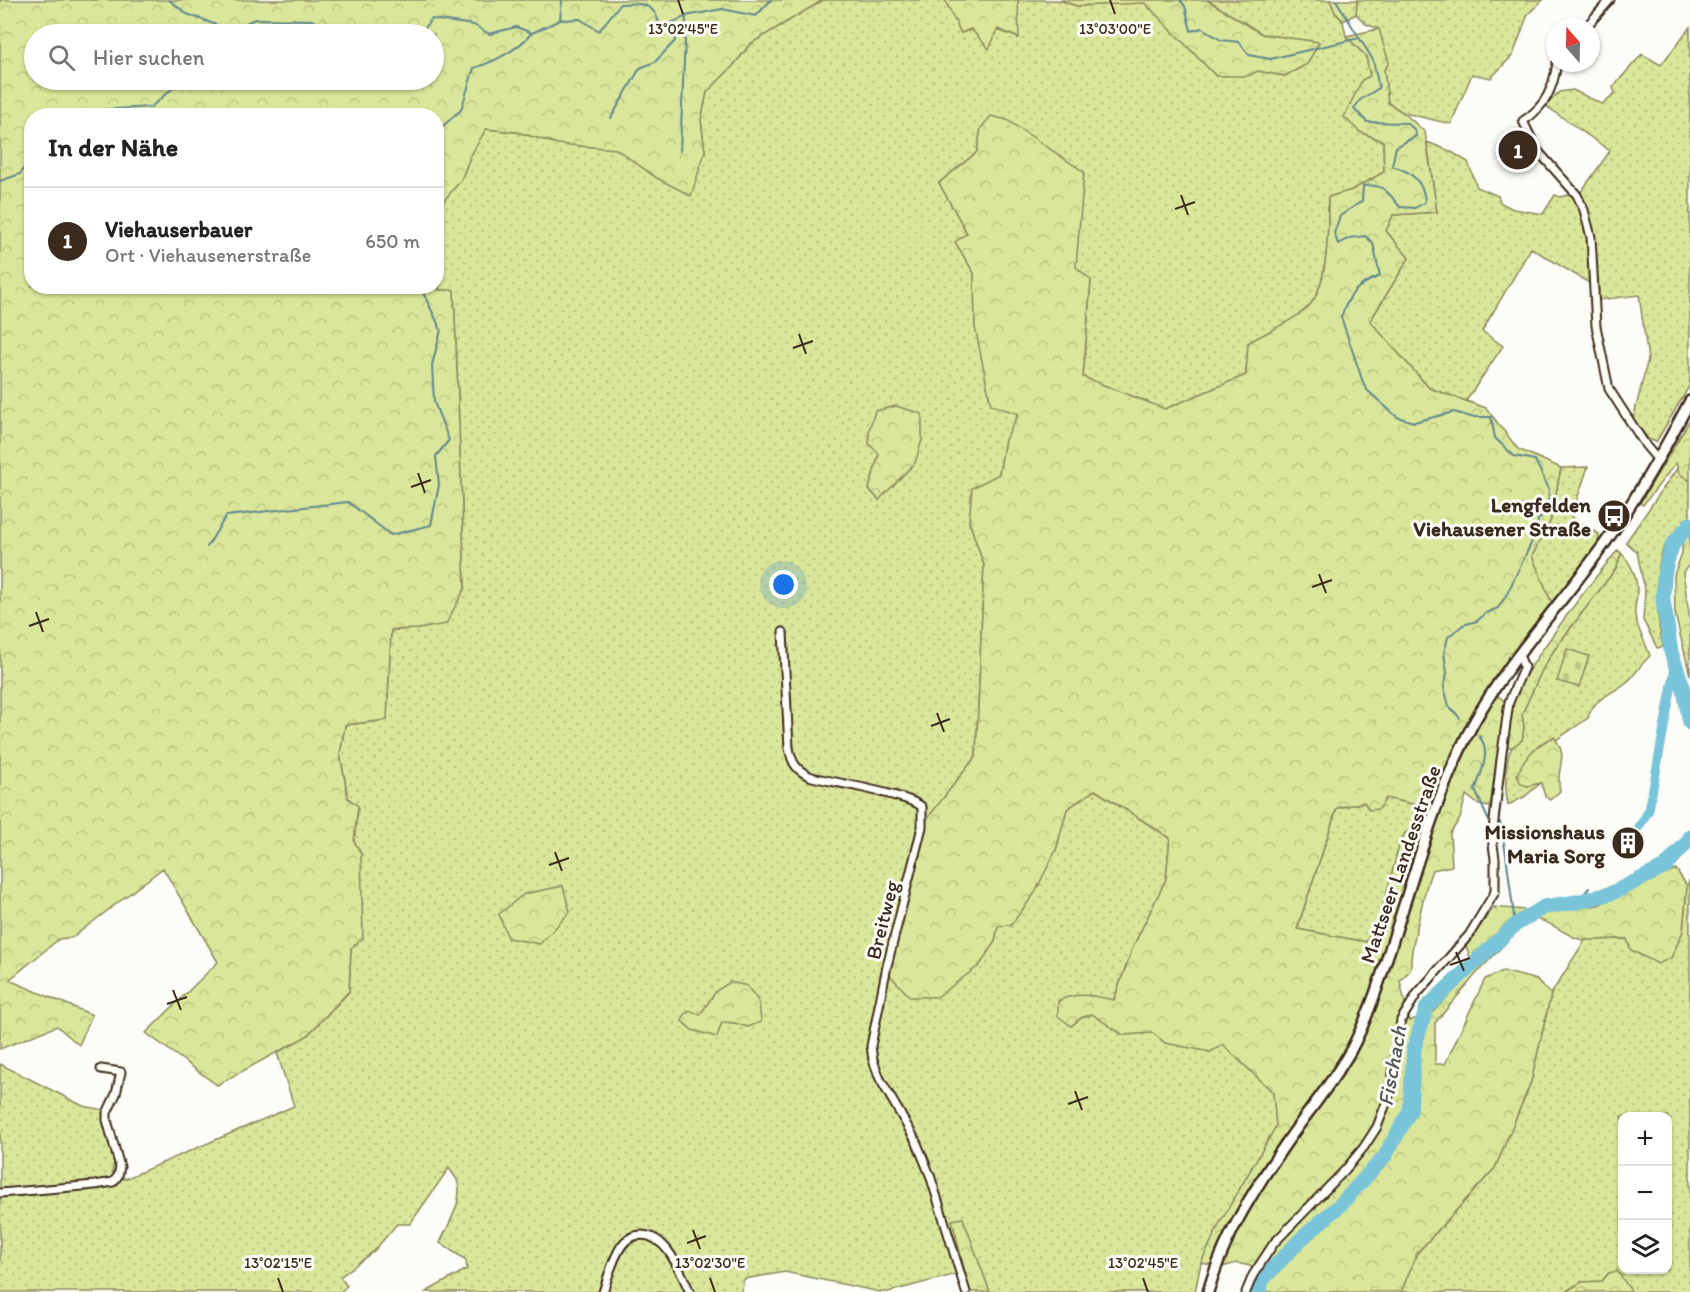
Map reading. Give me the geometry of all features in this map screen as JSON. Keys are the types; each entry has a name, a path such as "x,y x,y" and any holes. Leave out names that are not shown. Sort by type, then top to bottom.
{"main road":[{"name":"Mattseer Landesstraße","path":"1208,1292 1214,1269 1253,1193 1350,1051 1368,1013 1431,821 1448,775 1474,723 1519,655 1622,520 1690,401"}],"street":[{"path":"1594,18 1610,0"},
{"path":"1555,72 1552,89 1544,102 1535,113 1523,121 1537,150 1577,195 1584,210 1591,237 1596,326 1609,389 1657,459"},
{"name":"Breitweg","path":"783,632 789,748 795,766 802,773 812,777 912,801 922,807 922,827 887,966 871,1046 880,1079 916,1141 930,1175 966,1292"},
{"path":"1246,1292 1253,1275 1274,1243 1346,1170 1377,1127 1390,1093 1401,1020 1417,994 1469,935 1495,892 1493,826 1509,702 1524,667 1519,655"},
{"path":"0,1193 95,1185 113,1182 118,1176 120,1167 107,1113 116,1094 121,1072 101,1069"},
{"path":"603,1292 621,1247 627,1239 638,1235 652,1236 661,1242 679,1269 690,1292"}],"green space":[{"path":"0,0 823,0 750,44 733,66 707,92 701,120 705,152 691,196 657,178 616,149 558,144 517,132 486,129 470,157 461,180 444,201 444,108 24,108 24,294 444,294 444,290 454,290 465,588 446,624 419,629 391,630 387,720 345,725 340,754 348,798 358,806 354,841 361,854 363,938 351,948 349,991 307,1036 217,1085 146,1033 218,962 163,868 73,937 59,939 9,980 92,1015 79,1045 57,1026 0,1049"},
{"path":"823,0 945,0 961,33 976,29 990,29 1018,38 1018,0 1059,0 1077,6 1145,2 1216,76 1258,71 1285,76 1307,64 1319,42 1262,34 1207,0 1330,0 1335,12 1343,21 1346,36 1366,56 1370,76 1362,80 1360,132 1383,141 1384,172 1352,190 1328,197 1326,257 1319,288 1313,301 1292,319 1248,343 1246,375 1165,409 1083,377 1091,281 1075,267 1084,172 981,128 977,152 939,183 967,233 956,243 974,273 975,327 1019,413 1005,440 999,474 969,521 984,565 976,756 927,819 995,941 998,926 1056,850 1067,809 1095,790 1170,838 1166,879 1133,947 1113,1001 1089,995 1071,1026 1081,1018 1092,1014 1123,1035 1153,1032 1165,1043 1223,1045 1273,1092 1277,1126 1221,1221 1201,1263 1195,1292 990,1292 962,1218 952,1220 965,1272 888,1292 785,1272 744,1279 741,1292 691,1292 675,1260 653,1237 629,1237 601,1292 426,1292 467,1269 466,1260 440,1243 459,1196 457,1180 449,1168 410,1224 397,1224 374,1251 340,1277 347,1286 340,1292 0,1292 0,1064 83,1106 104,1110 105,1126 114,1157 112,1172 125,1179 294,1106 277,1053 307,1036 349,992 351,948 361,854 354,841 358,806 348,798 340,754 345,725 387,720 391,630 419,629 465,588 454,291 444,290 444,200 461,180 485,129 517,132 558,144 616,148 657,178 705,152 701,120 707,92 733,66 750,44","holes":["879,454 879,500 869,489","707,1006 748,1027 722,1022 717,1036 685,1014 691,1011 700,1015"]},
{"path":"945,0 1018,0 1019,38 998,29 989,49 971,29 961,33"},
{"path":"1059,0 1207,0 1262,34 1319,42 1307,64 1285,76 1258,71 1248,76 1216,76 1145,3 1077,6"},
{"path":"1330,0 1357,0 1356,14 1343,21 1335,12"},
{"path":"1357,0 1543,0 1528,14 1513,55 1491,78 1472,74 1451,124 1404,113 1388,103 1379,29 1366,24 1356,14"},
{"path":"1690,27 1690,385 1656,442 1648,439 1633,419 1648,359 1639,295 1598,300 1596,287 1531,248 1482,331 1503,346 1466,401 1429,388 1370,321 1409,258 1386,231 1393,215 1437,212 1427,142 1450,151 1468,162 1477,187 1498,196 1501,203 1513,209 1543,214 1555,195 1560,197 1581,192 1610,151 1546,106 1559,92 1573,90 1602,104 1615,93 1613,87 1642,54 1661,65"},
{"path":"1379,29 1389,63 1384,70 1388,103 1404,113 1425,132 1437,212 1393,215 1386,231 1409,258 1370,321 1429,388 1486,408 1518,449 1561,468 1550,522 1532,556 1552,604 1497,675 1472,714 1426,807 1386,798 1379,809 1369,810 1364,802 1337,808 1297,929 1366,942 1380,917 1399,846 1405,833 1413,835 1414,843 1427,853 1455,771 1485,713 1497,695 1505,701 1512,700 1549,640 1618,550 1621,553 1617,567 1554,650 1542,670 1522,714 1524,728 1522,740 1512,747 1498,748 1490,807 1479,805 1466,795 1460,819 1450,833 1452,866 1432,870 1413,945 1411,969 1400,981 1409,1021 1432,1013 1474,970 1466,946 1494,907 1546,912 1598,905 1676,869 1687,886 1683,931 1671,958 1658,964 1631,950 1627,939 1579,939 1551,924 1532,919 1520,928 1477,973 1435,1023 1435,1064 1445,1064 1485,979 1503,971 1537,980 1551,994 1531,1082 1495,1168 1417,1253 1401,1292 1262,1292 1266,1279 1250,1266 1237,1263 1222,1267 1201,1263 1221,1221 1276,1126 1273,1092 1223,1045 1210,1052 1165,1043 1153,1033 1123,1035 1092,1014 1081,1018 1071,1026 1058,1016 1058,1001 1072,996 1086,995 1114,1000 1133,947 1166,879 1170,838 1095,790 1067,809 1056,850 1034,894 1011,925 998,926 995,941 980,965 937,997 910,997 889,974 917,851 927,819 976,756 984,565 969,521 972,488 999,474 1005,440 1019,414 991,405 975,327 974,273 955,242 967,233 939,183 977,152 981,128 991,116 1007,120 1084,172 1076,267 1091,280 1083,377 1165,409 1246,375 1248,343 1292,319 1313,301 1319,288 1326,257 1328,197 1352,190 1384,172 1383,141 1360,132 1344,117 1362,80 1370,76 1366,56 1346,36"},
{"path":"896,406 922,414 922,440 915,463 879,500 869,489 879,454 869,444 869,430 875,411"},
{"path":"1690,420 1690,481 1679,473 1676,463 1643,505 1640,503"},
{"path":"1588,467 1571,517 1599,534 1598,545 1552,604 1532,556 1550,522 1561,468"},
{"path":"1678,467 1680,473 1690,481 1690,518 1669,539 1662,552 1657,593 1663,647 1657,648 1643,620 1645,591 1637,552 1626,542"},
{"path":"1690,518 1690,564 1683,572 1690,621 1690,675 1675,614 1674,575 1682,553 1683,525"},
{"path":"1621,553 1635,576 1637,592 1635,615 1650,656 1626,683 1595,704 1588,718 1556,740 1553,737 1528,786 1541,783 1524,797 1508,805 1506,784 1508,758 1513,746 1522,740 1524,728 1522,714 1554,650 1617,567"},
{"path":"1567,649 1589,656 1579,687 1557,681"},
{"path":"1554,737 1559,745 1562,758 1559,775 1560,791 1550,800 1545,796 1541,783 1528,786 1521,784 1517,775 1532,752"},
{"path":"1386,798 1426,807 1422,821 1413,835 1405,833 1381,914 1366,942 1297,929 1337,808"},
{"path":"1690,879 1690,1292 1632,1292 1609,1273 1602,1281 1576,1285 1565,1292 1401,1292 1417,1253 1495,1168 1531,1082 1551,994 1585,940 1627,939 1631,950 1658,963 1671,958 1683,931 1687,886"},
{"path":"563,886 570,912 540,944 508,938 499,914 524,894"},
{"path":"730,982 747,986 759,1002 761,1022 748,1027 722,1022 717,1037 692,1030 682,1021 685,1014 691,1011 700,1015 716,991"},
{"path":"963,1218 990,1292 970,1292 952,1220"},
{"path":"646,1239 660,1246 687,1292 605,1292 624,1251 629,1245"},
{"path":"1617,1271 1632,1292 1565,1292 1582,1282 1602,1281 1609,1273"}],"waterway":[{"path":"169,0 187,14 214,24"},
{"path":"560,20 562,0"},
{"path":"428,24 431,19 474,25 489,34 516,27 532,33 560,20 580,19 599,31 620,4 628,3 651,8 662,28 686,16 722,9 756,16 771,0"},
{"path":"1180,0 1185,6 1191,31 1202,28 1221,40 1239,42 1249,55 1270,59 1359,38"},
{"path":"1336,0 1373,60 1379,88 1360,100 1354,109 1367,122 1407,123 1415,130 1416,136 1396,147 1392,166 1415,178 1422,188 1425,202 1415,208 1400,207 1380,187 1363,186 1362,201 1340,216 1334,233 1338,244 1350,238 1365,236 1373,243 1380,276 1354,291 1341,317 1364,385 1397,417 1414,422 1454,412 1471,417 1491,417 1495,438 1514,456 1535,460 1549,489 1548,508 1538,520 1536,533 1498,608 1486,613 1477,621 1463,625 1448,637 1444,653 1447,673 1444,687 1449,706 1460,718"},
{"path":"680,151 686,16"},
{"path":"244,24 255,19 312,20 319,24"},
{"path":"611,118 640,68 655,62 675,41 673,22"},
{"path":"444,125 461,110 474,68 506,55 532,33"},
{"path":"134,108 151,107 171,90"},
{"path":"0,181 20,174 24,168"},
{"path":"207,547 226,516 348,502 391,535 431,525 439,485 436,456 449,440 434,402 432,365 441,330 424,294"},
{"name":"Fischach","path":"1690,524 1673,544 1664,576 1663,599 1671,652 1684,690 1690,723"},
{"path":"1639,827 1649,810 1675,668"},
{"path":"1479,736 1485,748 1485,755 1475,790 1488,819 1500,822 1515,925"},
{"name":"Fischach","path":"1259,1292 1262,1280 1300,1240 1341,1204 1385,1156 1410,1111 1414,1048 1427,1007 1515,925 1544,907 1612,893 1665,867 1690,836"},
{"path":"1577,902 1589,888"}],"place":[{"name":"Viehauserbauer","path":"1518,150"},
{"name":"Lengfelden Viehausener Straße","path":"1614,516"},
{"name":"Missionshaus Maria Sorg","path":"1628,843"}]}
